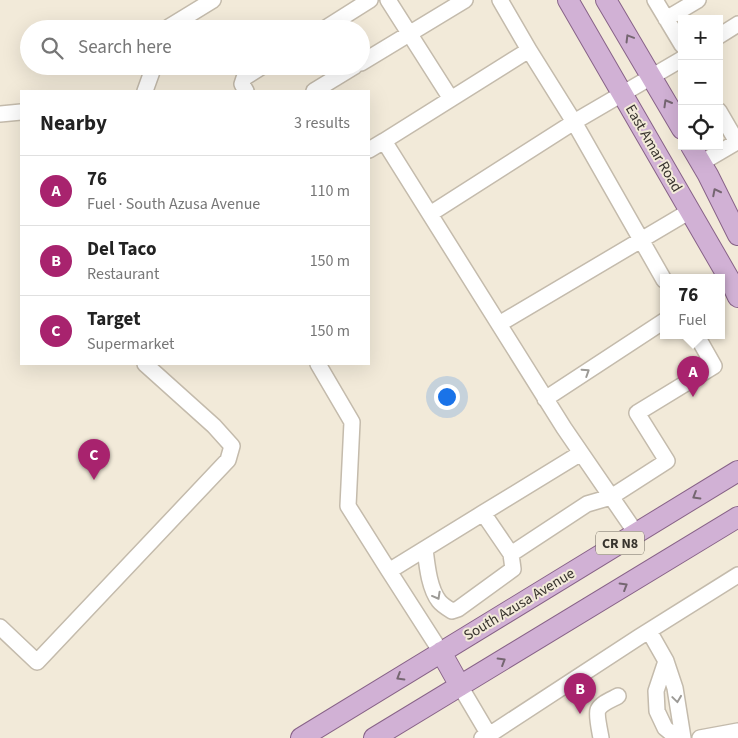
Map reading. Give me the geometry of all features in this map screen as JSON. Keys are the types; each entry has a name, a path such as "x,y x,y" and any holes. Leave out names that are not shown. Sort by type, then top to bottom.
{"main road":[{"name":"East Amar Road","path":"568,0 738,297"},
{"path":"606,0 678,122"},
{"path":"696,154 738,235"},
{"name":"South Azusa Avenue","path":"301,738 738,471"},
{"name":"CR N8","path":"374,738 738,517"},
{"path":"441,652 460,686"}],"lane":[{"path":"180,20 213,0"},
{"path":"338,20 370,0"},
{"path":"388,0 451,99"},
{"path":"370,58 465,0"},
{"path":"500,0 574,122 660,274"},
{"path":"655,0 678,39"},
{"path":"666,19 698,0"},
{"path":"723,33 738,24"},
{"path":"370,149 529,50"},
{"path":"430,214 588,113 680,60"},
{"path":"145,90 151,75"},
{"path":"245,90 242,84 244,78 249,75"},
{"path":"316,90 340,75"},
{"path":"0,114 20,112"},
{"path":"696,154 737,142 723,118"},
{"path":"384,141 545,399 636,533"},
{"path":"499,324 690,211"},
{"path":"545,399 660,325"},
{"path":"511,554 587,504 611,496 667,461 637,413 714,366 699,339"},
{"path":"0,627 37,662 228,460 232,446 214,426 146,365"},
{"path":"319,365 352,422 348,506 441,652"},
{"path":"389,571 581,453"},
{"path":"425,549 429,578 438,600 452,611 458,609 514,569 511,554 484,513"},
{"path":"460,686 487,737 738,575"},
{"path":"649,631 666,661 675,688 682,738 675,736 665,728 657,711 656,691 666,661"},
{"path":"602,738 598,709 618,696"},
{"path":"700,738 738,731"}],"place":[{"name":"76","path":"693,397"},
{"name":"Target","path":"94,480"},
{"name":"Del Taco","path":"580,714"}]}
